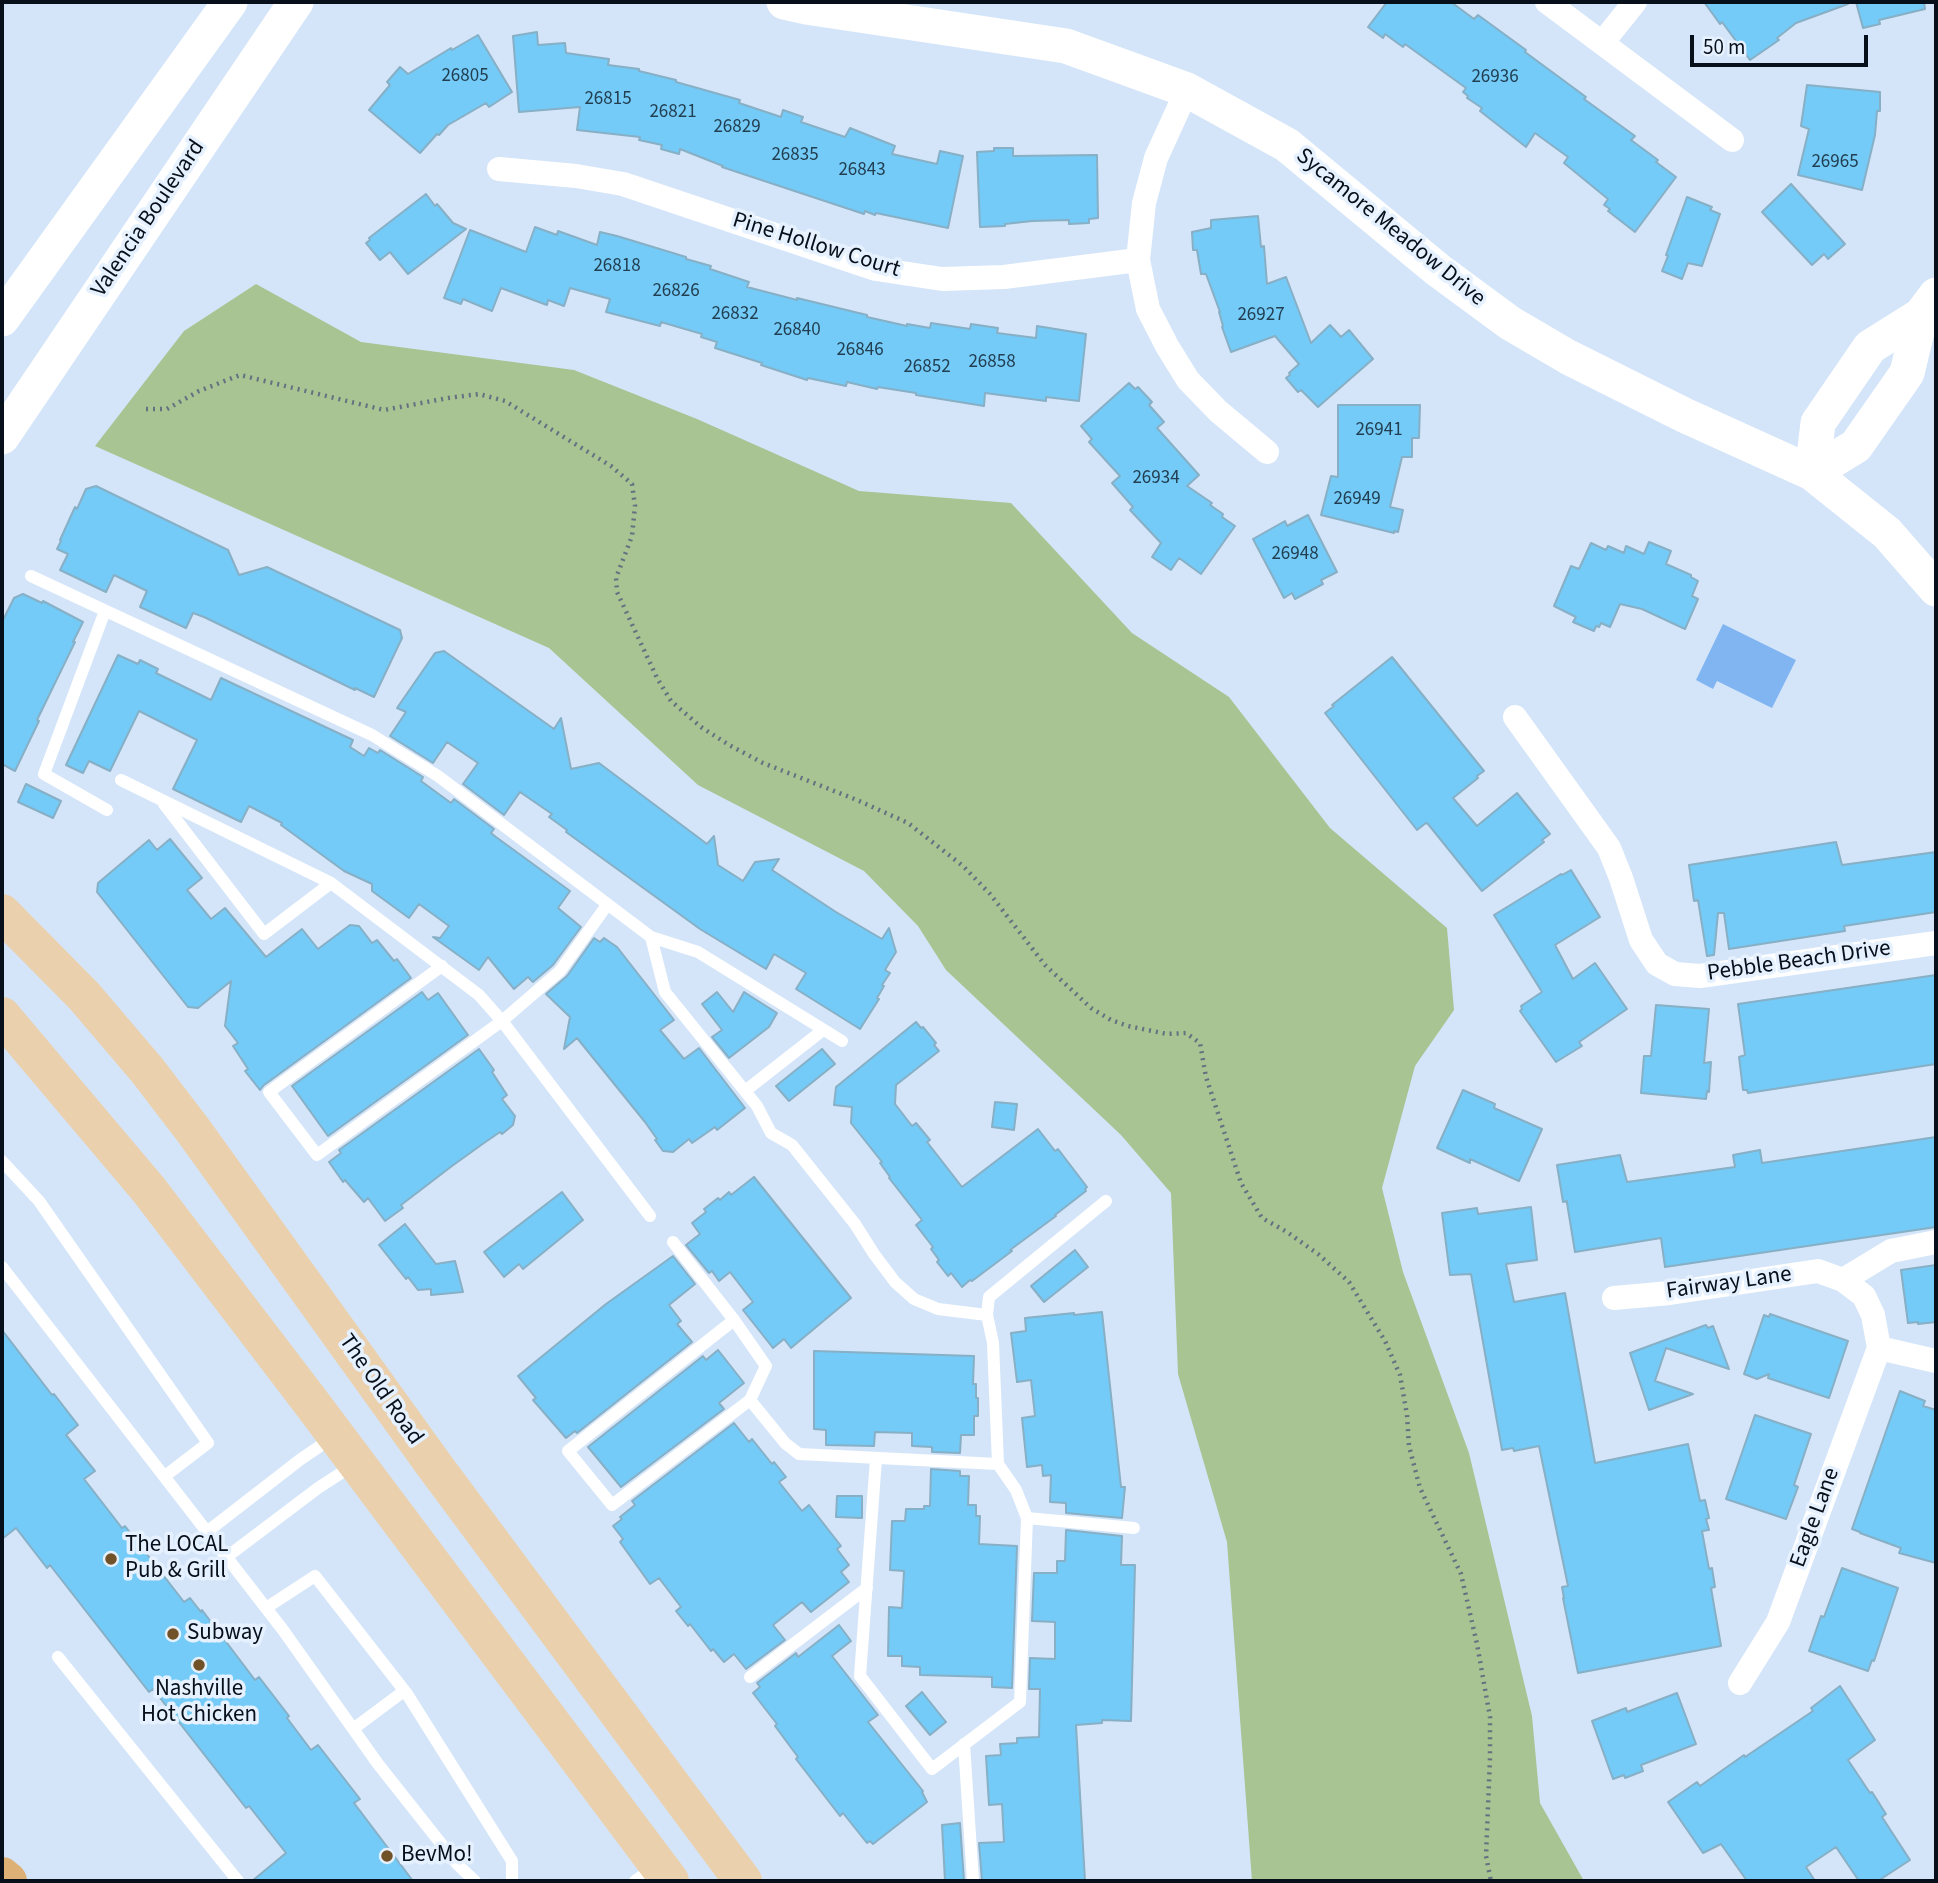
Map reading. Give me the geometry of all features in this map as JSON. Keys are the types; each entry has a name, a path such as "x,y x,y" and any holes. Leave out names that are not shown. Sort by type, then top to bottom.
{"highway":[{"path":"2,1876 8,1881"}],"main road":[{"name":"The Old Road","path":"2,913 84,996 193,1129 434,1465 743,1881"},
{"path":"8,1028 149,1190 346,1450 654,1876"}],"street":[{"path":"2,319 230,2"},
{"name":"Valencia Boulevard","path":"2,437 296,2"},
{"name":"Sycamore Meadow Drive","path":"784,2 1066,46 1187,90 1287,145 1438,270 1510,323 1580,363 1684,415 1812,473 1887,533 1936,589"},
{"path":"1547,2 1732,140"},
{"path":"1602,43 1635,2"},
{"path":"1187,90 1156,158 1144,203 1138,260 1148,309 1188,380 1218,411 1267,452"},
{"name":"Pine Hollow Court","path":"499,169 576,176 623,184 876,269 942,279 1004,277 1138,260"},
{"path":"1812,473 1856,446 1907,373 1931,312"},
{"name":"Pebble Beach Drive","path":"1516,717 1609,848 1641,940 1657,964 1675,974 1700,976 1936,943"},
{"path":"1936,1242 1891,1251 1843,1280 1864,1296 1873,1315 1879,1348 1936,1361"},
{"name":"Fairway Lane","path":"1614,1298 1670,1293 1818,1271 1843,1280"},
{"name":"Eagle Lane","path":"1740,1683 1778,1622 1879,1348"}],"lane":[{"path":"31,576 372,736 438,776 651,937 698,952 842,1041"},
{"path":"105,611 44,774 107,810"},
{"path":"121,780 331,883 479,995 502,1021 650,1216"},
{"path":"161,800 264,934 331,883"},
{"path":"442,966 269,1092 317,1155 502,1021 560,971 607,905"},
{"path":"651,937 665,992 746,1091 771,1133 792,1145 855,1224 895,1282 914,1300 938,1309 987,1315"},
{"path":"746,1091 823,1030"},
{"path":"2,1161 39,1201 208,1443 165,1476"},
{"path":"876,1459 860,1676 932,1769 1020,1702 1027,1518 1016,1490 998,1464 993,1343 987,1315 989,1297 1106,1201"},
{"path":"673,1242 734,1320 766,1366 750,1399 611,1505 568,1451 734,1320"},
{"path":"2,1267 228,1556 378,1764 458,1865 475,1881"},
{"path":"750,1399 785,1443 799,1454 998,1464"},
{"path":"208,1531 301,1459 346,1450"},
{"path":"228,1556 318,1488 346,1450"},
{"path":"1027,1518 1134,1528"},
{"path":"267,1608 315,1576 404,1691 512,1861 512,1881"},
{"path":"750,1677 867,1588"},
{"path":"58,1657 239,1881"},
{"path":"353,1730 404,1691"},
{"path":"964,1744 973,1881"}],"path":[{"path":"146,409 167,409 200,391 240,375 384,410 479,394 506,401 611,466 632,484 635,506 632,536 616,578 617,592 657,678 671,701 701,727 763,764 908,823 963,866 990,894 1045,965 1091,1008 1128,1026 1167,1034 1186,1033 1200,1043 1206,1077 1241,1183 1248,1195 1262,1218 1287,1231 1349,1282 1385,1341 1400,1375 1409,1446 1420,1488 1461,1574 1478,1644 1489,1717 1486,1856 1491,1881"}],"green space":[{"path":"256,284 361,342 574,370 697,419 859,491 1011,503 1132,633 1229,697 1330,828 1447,928 1454,1010 1415,1066 1382,1188 1403,1272 1469,1453 1532,1716 1540,1803 1584,1881 1252,1881 1227,1542 1178,1374 1171,1193 1121,1135 946,970 918,926 864,871 698,785 549,648 95,446 184,331"}],"water":[{"path":"1723,624 1796,660 1772,708 1717,681 1713,689 1696,680"}],"building":[{"path":"1387,2 1451,2 1474,19 1478,15 1635,136 1631,140 1676,177 1635,232 1608,211 1610,209 1604,205 1608,199 1564,163 1568,157 1535,133 1526,147 1480,111 1482,108 1463,92 1466,88 1405,44 1403,47 1385,34 1383,38 1368,27"},
{"path":"1704,2 1848,4 1796,23 1777,38 1779,40 1750,60"},
{"path":"1856,2 1924,2 1925,9 1879,20 1880,24 1863,28"},
{"path":"537,32 538,45 565,43 566,53 609,59 608,65 639,69 676,80 740,100 739,103 781,117 783,110 803,117 801,122 845,137 850,128 895,146 892,154 937,164 940,151 963,156 948,228 865,211 864,214 722,167 680,149 679,154 661,149 662,145 639,140 640,137 577,130 580,107 519,112 513,36"},
{"path":"478,35 512,92 489,107 486,103 448,125 420,153 369,110 390,85 387,82 400,67 408,74"},
{"path":"1807,85 1880,92 1880,111 1877,111 1875,135 1862,190 1798,175 1809,129 1801,126"},
{"path":"994,148 1013,148 1013,156 1097,155 1098,218 1089,219 1089,223 1069,224 1069,220 1032,221 980,227 977,152 994,151"},
{"path":"1791,184 1845,244 1828,259 1824,254 1812,265 1762,212"},
{"path":"426,194 453,223 466,229 408,274 390,252 380,260 366,243"},
{"path":"1687,197 1712,207 1710,210 1720,214 1702,266 1688,263 1682,279 1662,271"},
{"path":"1258,216 1267,284 1286,277 1311,343 1330,325 1341,337 1349,330 1373,359 1318,407 1301,390 1298,392 1286,378 1299,364 1275,336 1231,352 1206,274 1201,274 1197,250 1193,250 1192,232 1211,228 1211,220"},
{"path":"535,227 557,235 558,231 597,245 600,232 617,236 711,266 710,269 749,282 747,287 907,326 930,328 931,323 970,329 971,324 998,328 997,333 1036,338 1037,326 1086,334 1079,401 1046,397 1046,401 985,393 984,406 847,382 846,386 808,378 807,380 715,348 717,342 701,337 702,334 661,322 660,326 606,312 610,299 570,288 564,306 548,300 547,305 501,288 492,311 463,299 461,304 444,298 470,230 526,252"},
{"path":"1129,383 1135,389 1138,387 1152,402 1149,405 1164,422 1157,428 1199,475 1187,486 1212,503 1210,505 1235,526 1201,574 1179,558 1171,570 1152,557 1161,543 1130,510 1133,507 1112,483 1120,476 1089,442 1092,439 1081,426"},
{"path":"1338,405 1420,405 1419,438 1412,438 1412,457 1402,457 1390,507 1403,510 1398,532 1321,515 1331,476 1338,477"},
{"path":"96,486 228,550 239,575 267,567 400,630 402,638 374,697 204,617 193,613 186,628 140,607 147,591 114,575 106,592 60,570 68,554 57,549 60,540 86,489"},
{"path":"1308,515 1337,572 1321,580 1323,584 1295,599 1292,593 1284,598 1253,539 1285,521 1287,526"},
{"path":"1649,542 1671,551 1666,564 1698,581 1692,596 1698,599 1685,629 1642,609 1620,604 1610,627 1601,623 1594,631 1573,622 1576,617 1554,606 1571,566 1579,569 1591,543 1606,550 1608,546 1624,553 1626,546 1644,554"},
{"path":"23,594 42,603 43,601 83,622 15,771 2,764 2,622 14,598"},
{"path":"444,651 554,729 561,718 571,769 599,763 707,844 714,836 718,865 743,881 755,862 779,859 772,870 836,912 882,939 889,928 896,952 885,970 890,973 882,985 884,986 877,998 879,999 860,1029 796,989 806,973 774,954 766,969 700,929 566,832 567,830 549,817 552,814 520,792 504,815 463,784 478,763 447,742 433,763 390,736 406,712 397,708 435,653"},
{"path":"118,655 138,664 140,660 158,669 156,673 211,700 221,678 353,740 350,747 364,756 369,748 378,753 380,750 423,777 421,781 451,803 454,799 494,829 491,833 496,837 570,891 558,908 581,927 553,965 533,982 528,977 514,989 488,957 479,970 433,937 440,938 449,926 419,904 409,918 372,891 372,884 344,871 281,825 282,823 249,806 241,822 173,789 197,740 139,711 110,771 89,761 83,773 66,765"},
{"path":"1392,657 1484,771 1453,798 1477,826 1517,793 1550,834 1542,840 1544,842 1482,891 1428,824 1417,830 1325,713"},
{"path":"26,784 61,801 53,818 18,802"},
{"path":"170,839 202,878 187,890 211,919 225,908 266,957 302,929 318,949 350,925 359,926 372,943 377,940 394,961 397,959 411,978 260,1090 245,1071 248,1069 233,1046 238,1043 225,1026 231,981 198,1008 188,1007 97,892 98,883 149,840 157,850"},
{"path":"1836,842 1842,865 1936,852 1936,912 1844,926 1845,931 1729,949 1724,913 1718,913 1714,955 1707,956 1689,865"},
{"path":"1571,870 1600,917 1555,945 1573,979 1595,963 1627,1009 1579,1042 1582,1046 1556,1062 1520,1011 1521,1006 1542,992 1494,915"},
{"path":"594,938 600,942 604,938 617,947 674,1020 660,1030 684,1059 699,1048 745,1108 717,1130 715,1127 692,1143 689,1139 673,1152 663,1151 645,1122 577,1038 564,1049 570,1017 546,994 567,976"},
{"path":"1936,975 1936,1064 1748,1093 1743,1090 1739,1057 1745,1055 1738,1004"},
{"path":"422,992 428,1000 438,993 468,1035 328,1136 292,1086"},
{"path":"717,992 733,1012 744,992 777,1013 769,1027 729,1058 712,1037 722,1030 702,1004"},
{"path":"1656,1005 1709,1009 1704,1063 1711,1062 1706,1099 1641,1093 1644,1056 1651,1056"},
{"path":"916,1022 936,1043 934,1045 939,1051 896,1085 895,1104 912,1126 916,1123 930,1140 927,1142 962,1187 1038,1129 1055,1151 1058,1149 1087,1187 1086,1191 1056,1216 962,1287 951,1273 948,1276 937,1262 939,1260 931,1249 933,1247 916,1225 922,1220 851,1123 852,1107 834,1105 836,1087"},
{"path":"479,1049 507,1095 502,1099 515,1116 513,1125 452,1166 401,1205 403,1208 385,1221 368,1198 364,1202 345,1180 343,1182 329,1162 341,1153 339,1150"},
{"path":"822,1049 835,1064 789,1101 776,1086"},
{"path":"1463,1090 1495,1104 1494,1108 1542,1129 1519,1181 1470,1159 1470,1163 1437,1148"},
{"path":"995,1102 1017,1104 1014,1130 992,1127"},
{"path":"1936,1137 1936,1227 1665,1267 1661,1238 1575,1252 1567,1201 1563,1202 1557,1165 1620,1155 1627,1182 1735,1167 1733,1155 1760,1150 1762,1163"},
{"path":"754,1177 851,1298 791,1348 784,1339 773,1348 743,1310 753,1302 730,1272 719,1281 686,1245 700,1234 692,1223 706,1212 704,1209 729,1192 731,1195"},
{"path":"562,1192 583,1220 523,1269 519,1264 504,1277 484,1252"},
{"path":"1531,1207 1537,1260 1506,1264 1514,1302 1565,1293 1595,1463 1688,1444 1700,1501 1705,1500 1709,1518 1706,1519 1709,1530 1702,1531 1709,1569 1712,1568 1715,1587 1711,1588 1721,1646 1578,1673 1563,1598 1562,1587 1568,1586 1539,1446 1514,1451 1513,1448 1502,1450 1471,1274 1450,1275 1442,1213 1477,1208 1478,1214"},
{"path":"405,1224 436,1264 455,1261 463,1292 431,1295 431,1289 418,1290 408,1277 406,1279 379,1245"},
{"path":"1075,1250 1088,1267 1044,1302 1031,1286"},
{"path":"673,1256 695,1284 669,1305 681,1321 677,1324 692,1342 577,1433 575,1431 566,1438 533,1400 536,1398 518,1376 606,1304"},
{"path":"1936,1265 1936,1322 1908,1323 1901,1270"},
{"path":"1102,1312 1121,1487 1125,1487 1122,1518 1066,1513 1066,1503 1050,1502 1051,1475 1043,1476 1042,1465 1027,1467 1022,1418 1035,1416 1031,1380 1017,1382 1011,1333 1026,1331 1025,1318"},
{"path":"1770,1314 1848,1341 1829,1398 1768,1378 1769,1374 1757,1379 1744,1374 1764,1315 1769,1317"},
{"path":"1706,1325 1708,1328 1713,1326 1729,1369 1666,1348 1655,1381 1693,1394 1649,1410 1630,1353"},
{"path":"2,1330 78,1425 66,1435 95,1471 84,1479 122,1528 125,1526 184,1602 190,1598 201,1612 202,1610 255,1680 259,1677 311,1750 318,1745 360,1799 354,1803 413,1881 252,1881 286,1853 249,1806 246,1808 153,1689 149,1692 50,1565 47,1568 16,1528 2,1539"},
{"path":"718,1350 744,1383 719,1403 724,1409 621,1487 588,1447 703,1356 706,1360"},
{"path":"814,1351 974,1356 973,1384 976,1384 978,1416 974,1416 974,1435 961,1435 960,1453 932,1452 932,1447 912,1446 912,1433 875,1432 874,1446 826,1445 826,1430 814,1429"},
{"path":"1900,1391 1925,1401 1923,1406 1936,1410 1936,1563 1899,1553 1901,1548 1852,1529"},
{"path":"1755,1415 1811,1434 1794,1485 1798,1487 1786,1519 1726,1499"},
{"path":"734,1423 749,1442 752,1439 786,1477 779,1482 802,1511 809,1505 841,1546 837,1549 849,1565 841,1572 849,1582 811,1612 802,1602 773,1625 785,1640 746,1669 734,1654 724,1662 713,1649 711,1651 676,1611 681,1607 659,1578 650,1584 620,1542 623,1539 613,1526 635,1505 632,1501"},
{"path":"931,1469 960,1471 960,1476 969,1476 968,1505 976,1505 976,1516 980,1516 979,1544 1017,1546 1012,1688 992,1687 992,1677 920,1675 920,1667 902,1666 902,1656 888,1656 889,1607 902,1608 904,1571 890,1570 892,1521 905,1521 906,1509 924,1509 924,1506 930,1506"},
{"path":"837,1496 862,1496 862,1518 836,1517"},
{"path":"1066,1530 1122,1536 1121,1565 1135,1565 1131,1721 1102,1720 1102,1723 1076,1725 1085,1881 982,1881 979,1843 1004,1842 1002,1804 989,1805 986,1756 1001,1755 1000,1744 1017,1743 1017,1738 1039,1737 1040,1689 1029,1689 1030,1658 1055,1659 1055,1622 1032,1621 1034,1573 1057,1573 1057,1561 1065,1561"},
{"path":"1842,1568 1898,1588 1874,1661 1872,1660 1868,1671 1809,1651"},
{"path":"839,1625 851,1641 832,1656 878,1715 868,1722 923,1791 927,1802 873,1844 870,1841 867,1843 843,1813 840,1816 796,1759 798,1757 775,1726 777,1724 753,1693 760,1687 757,1683 796,1653 798,1657"},
{"path":"1840,1686 1875,1740 1848,1760 1886,1814 1882,1817 1910,1860 1878,1881 1859,1881 1836,1847 1806,1867 1815,1881 1747,1881 1721,1844 1703,1853 1668,1802 1697,1782 1700,1786 1744,1755 1745,1757 1813,1711 1811,1708"},
{"path":"922,1692 946,1722 930,1735 906,1706"},
{"path":"1677,1693 1696,1744 1641,1765 1643,1771 1625,1778 1624,1775 1613,1779 1592,1721 1626,1708 1627,1712"},
{"path":"960,1823 964,1881 945,1881 942,1825"}],"place":[{"name":"The LOCAL Pub & Grill","path":"111,1559"},
{"name":"Subway","path":"173,1634"},
{"name":"Nashville Hot Chicken","path":"199,1665"},
{"name":"BevMo!","path":"387,1856"}]}
